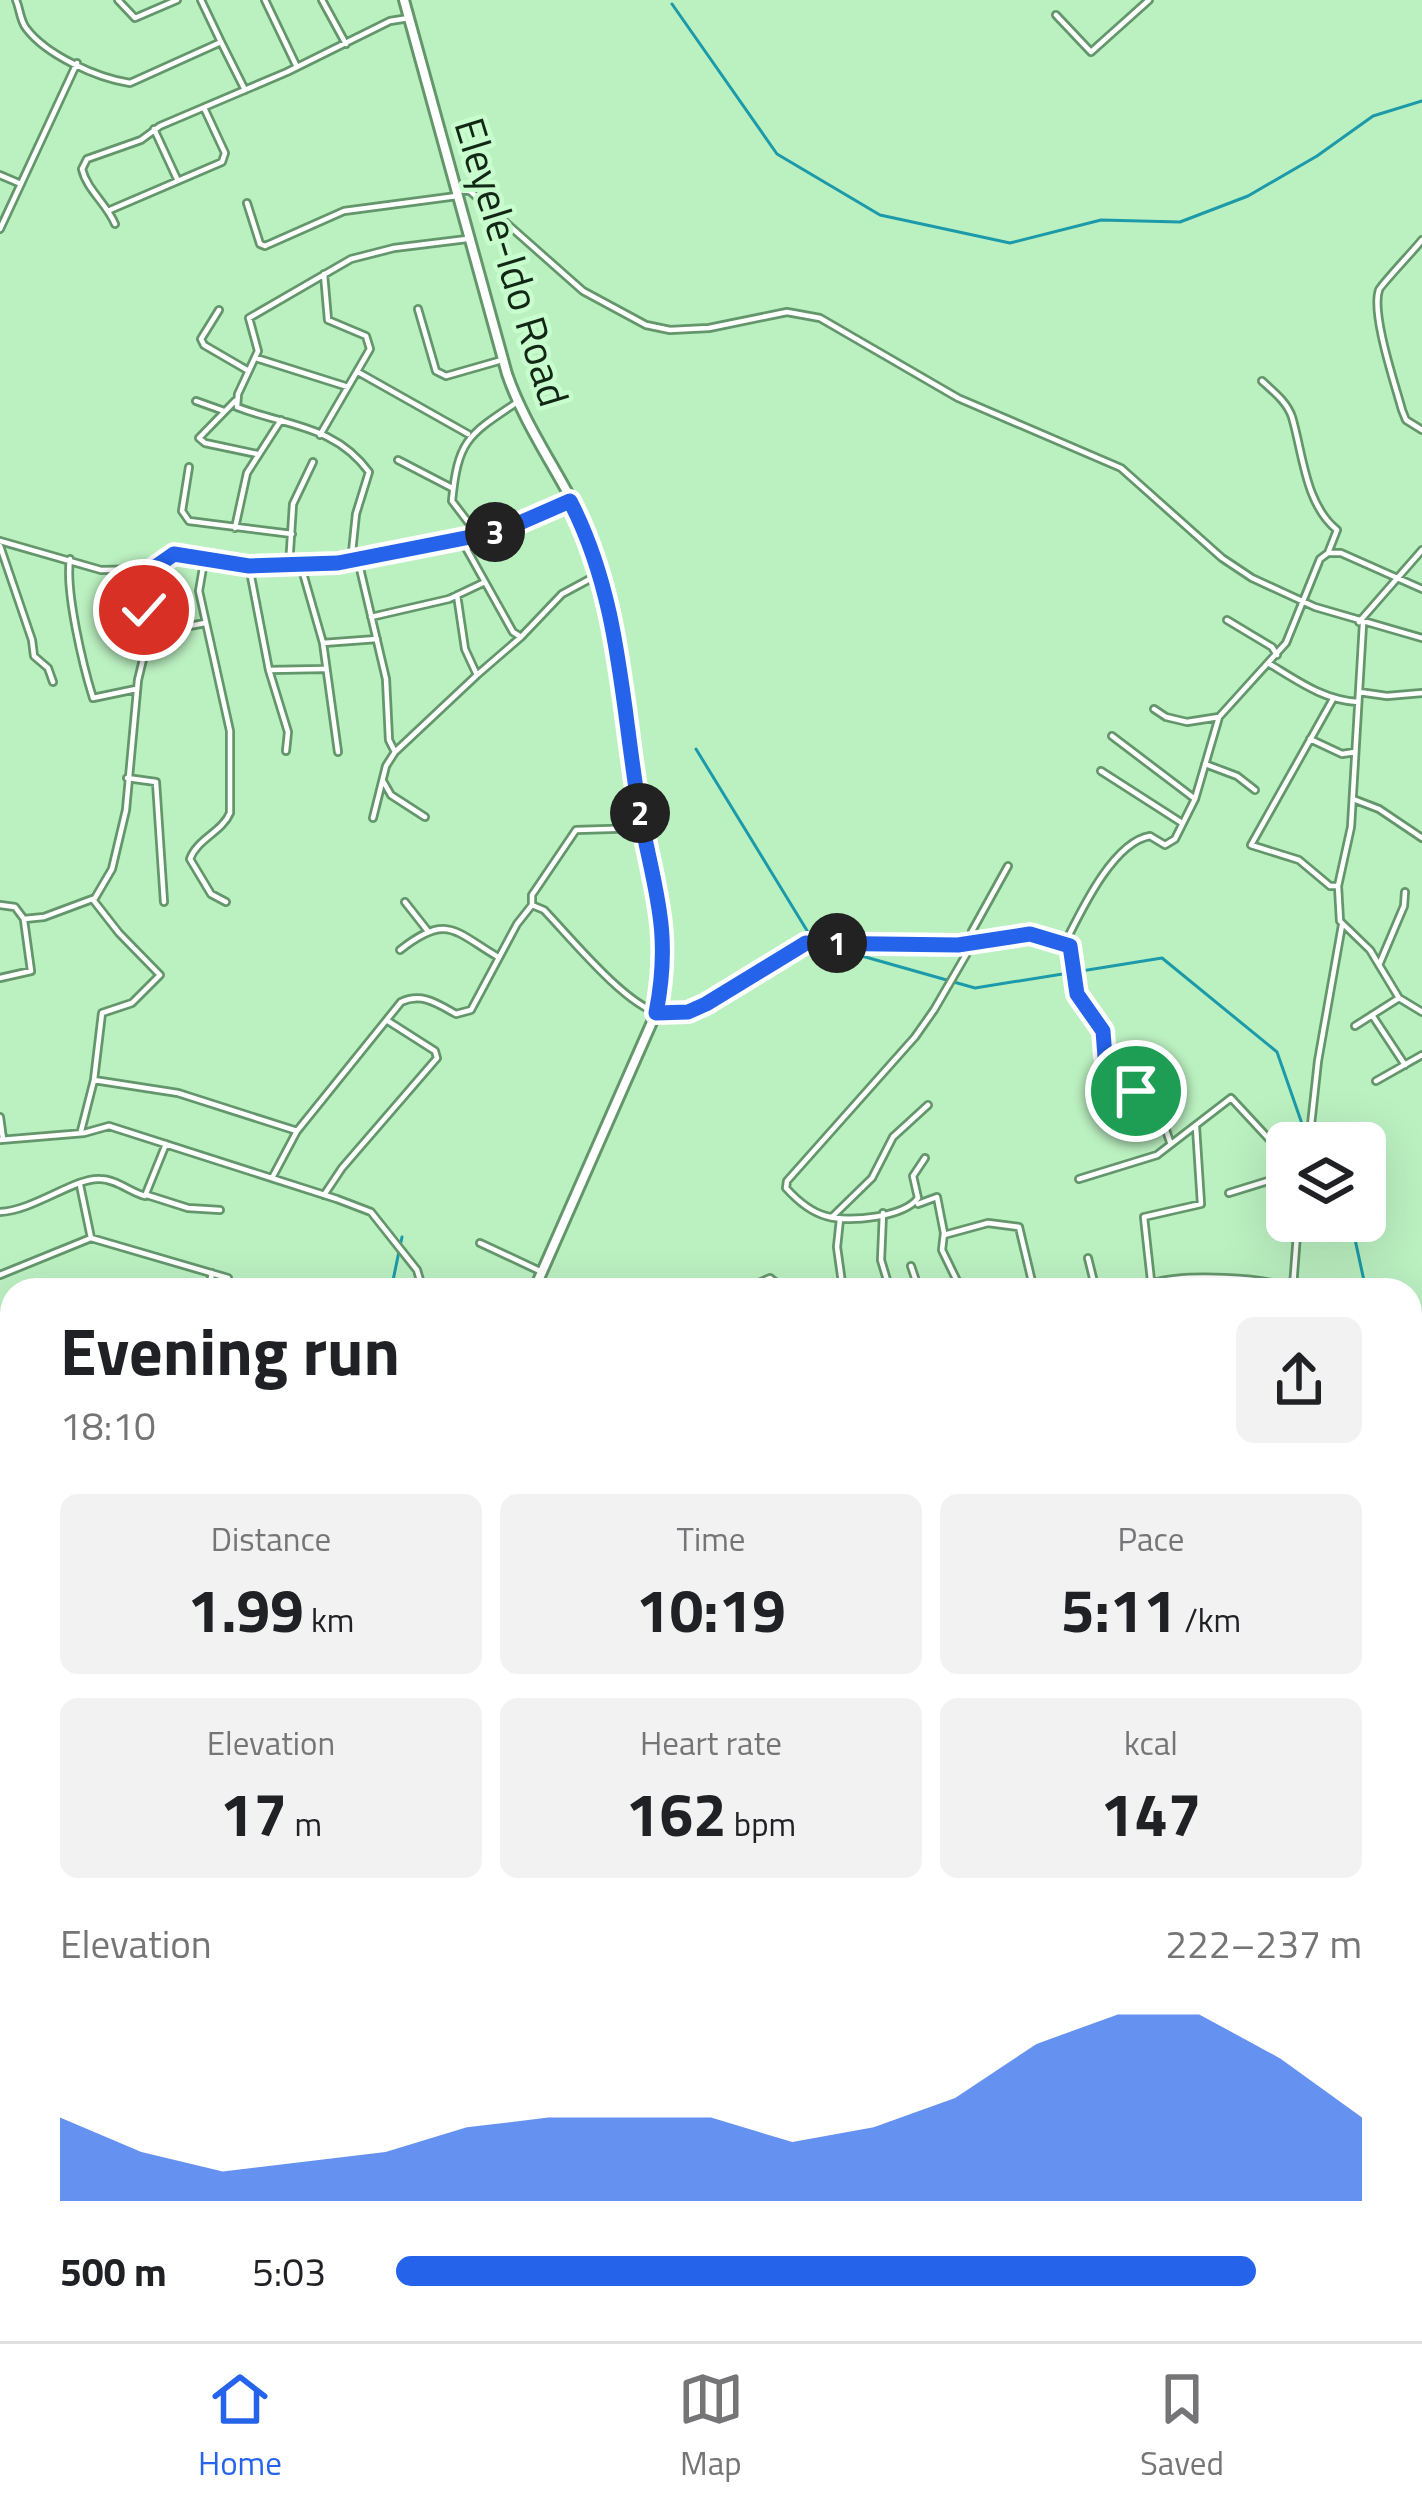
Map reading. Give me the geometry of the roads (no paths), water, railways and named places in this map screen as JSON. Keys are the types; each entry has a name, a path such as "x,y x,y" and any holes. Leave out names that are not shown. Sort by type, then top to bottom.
{"main road":[{"name":"Eleyele-Ido Road","path":"404,0 502,360 517,403 592,543 602,573 664,933 665,969 656,1013 540,1278"}],"street":[{"path":"16,0 24,26 43,45 130,83 221,42"},
{"path":"118,0 135,17 177,0"},
{"path":"201,0 245,90"},
{"path":"265,0 297,68"},
{"path":"322,0 346,44"},
{"path":"1055,15 1091,52 1149,0"},
{"path":"115,224 110,210 84,178 84,163 390,21 409,18"},
{"path":"0,229 77,63"},
{"path":"110,210 225,158 205,110"},
{"path":"154,129 178,181"},
{"path":"0,175 21,184"},
{"path":"248,202 260,244 266,246 344,211 470,190 583,291 646,325 709,328 788,312 820,318 958,398 1120,468 1238,569 1302,601 1361,623 1422,638"},
{"path":"256,454 200,441 200,434 236,401 255,357 258,349 251,314 351,259 394,248 470,239"},
{"path":"1422,240 1401,268 1384,281 1377,305 1402,410 1406,420 1422,430"},
{"path":"320,435 370,349 369,340 328,320 324,274"},
{"path":"418,309 436,371 446,376 502,360"},
{"path":"219,310 201,339 248,370"},
{"path":"255,357 347,387"},
{"path":"358,372 469,435"},
{"path":"1065,943 1113,864 1144,836 1170,844 1195,799 1219,717 1286,643 1320,559 1328,553 1336,530 1325,521 1302,464 1292,416 1262,381"},
{"path":"196,400 224,412"},
{"path":"236,401 241,409 281,419 352,450 369,472 356,514 355,561 386,679 389,740 394,752"},
{"path":"478,536 453,503 469,435 517,403"},
{"path":"236,528 244,482 256,454 281,419"},
{"path":"398,460 454,488"},
{"path":"289,566 293,503 313,462"},
{"path":"189,467 182,511 185,519 292,534"},
{"path":"53,682 48,668 34,656 0,543 101,570 154,568 174,554 249,566 301,566 355,561 501,531 570,501"},
{"path":"461,539 513,632 521,637"},
{"path":"1311,1122 1342,925 1338,886 1358,752 1361,623 1422,550"},
{"path":"1328,553 1341,553 1422,589"},
{"path":"205,556 199,578 230,731 230,813 193,850 190,859 211,894 226,902"},
{"path":"70,559 68,574 82,659 93,698 136,689"},
{"path":"249,566 269,670 288,731 286,751"},
{"path":"301,566 323,644 338,752"},
{"path":"24,919 44,917 93,899 112,869 126,810 136,689 146,647 142,635 154,568"},
{"path":"373,818 394,752 562,594 602,573"},
{"path":"371,617 457,595 485,582"},
{"path":"457,595 465,649 477,675"},
{"path":"1227,620 1272,647 1276,655"},
{"path":"142,635 205,623"},
{"path":"323,644 376,639"},
{"path":"1268,664 1333,700 1358,702"},
{"path":"269,670 326,668"},
{"path":"1359,692 1422,694"},
{"path":"1333,700 1252,845 1299,860 1330,886 1338,886"},
{"path":"1154,709 1187,722 1219,717"},
{"path":"1112,736 1195,799"},
{"path":"1310,739 1342,754 1358,752"},
{"path":"1205,764 1237,776 1255,790"},
{"path":"1101,771 1182,824"},
{"path":"127,778 156,782 164,902"},
{"path":"382,781 391,795 425,817"},
{"path":"1353,799 1379,809 1422,838"},
{"path":"272,1178 297,1131 401,1002 413,997 431,1000 456,1013 467,1013 532,905 532,896 576,830 643,828"},
{"path":"955,1278 942,1250 937,1197 901,1211 836,1218 818,1213 786,1188 787,1181 915,1037 964,959 966,945 1008,866"},
{"path":"1379,964 1404,906 1405,892"},
{"path":"81,1133 94,1080 102,1012 132,1003 160,975 118,933 93,899"},
{"path":"405,902 427,930"},
{"path":"0,905 15,907 24,919 31,971 0,978"},
{"path":"532,905 544,910 628,996 656,1013 688,1012 706,1004 806,943 966,945 1030,934 1065,943 1073,954 1077,994 1103,1031 1105,1057 1161,1115 1170,1142"},
{"path":"1342,925 1357,935 1399,998 1420,1011 1422,999"},
{"path":"400,950 427,930 457,929 498,957"},
{"path":"1355,1026 1399,998"},
{"path":"1372,1015 1405,1065"},
{"path":"324,1195 436,1058 435,1051 386,1020"},
{"path":"1376,1081 1422,1055"},
{"path":"94,1080 178,1093 297,1131"},
{"path":"1078,1178 1157,1155 1232,1098 1282,1153 1287,1175 1229,1193"},
{"path":"842,1278 836,1218 872,1178 893,1137 928,1105"},
{"path":"0,1117 2,1139 109,1126 370,1212 420,1278"},
{"path":"1151,1278 1144,1217 1199,1206 1202,1201 1196,1125"},
{"path":"147,1195 166,1144"},
{"path":"914,1204 918,1198 913,1176 925,1158"},
{"path":"0,1213 20,1210 99,1178 179,1206 220,1210"},
{"path":"80,1184 91,1238"},
{"path":"883,1213 880,1259 886,1278"},
{"path":"944,1235 988,1223 1019,1227 1031,1278"},
{"path":"0,1275 91,1238 228,1277"},
{"path":"1294,1278 1296,1242"},
{"path":"480,1243 542,1272"},
{"path":"1088,1258 1093,1278"},
{"path":"911,1266 915,1278"},
{"path":"211,1278 212,1272"}],"waterway":[{"path":"672,4 777,154 880,215 1010,243 1101,220 1180,222 1248,196 1373,116 1422,101"},
{"path":"696,749 814,942"},
{"path":"823,945 975,988 1162,958 1277,1052 1301,1122"},
{"path":"393,1278 402,1237"},
{"path":"1356,1242 1363,1278"}]}
